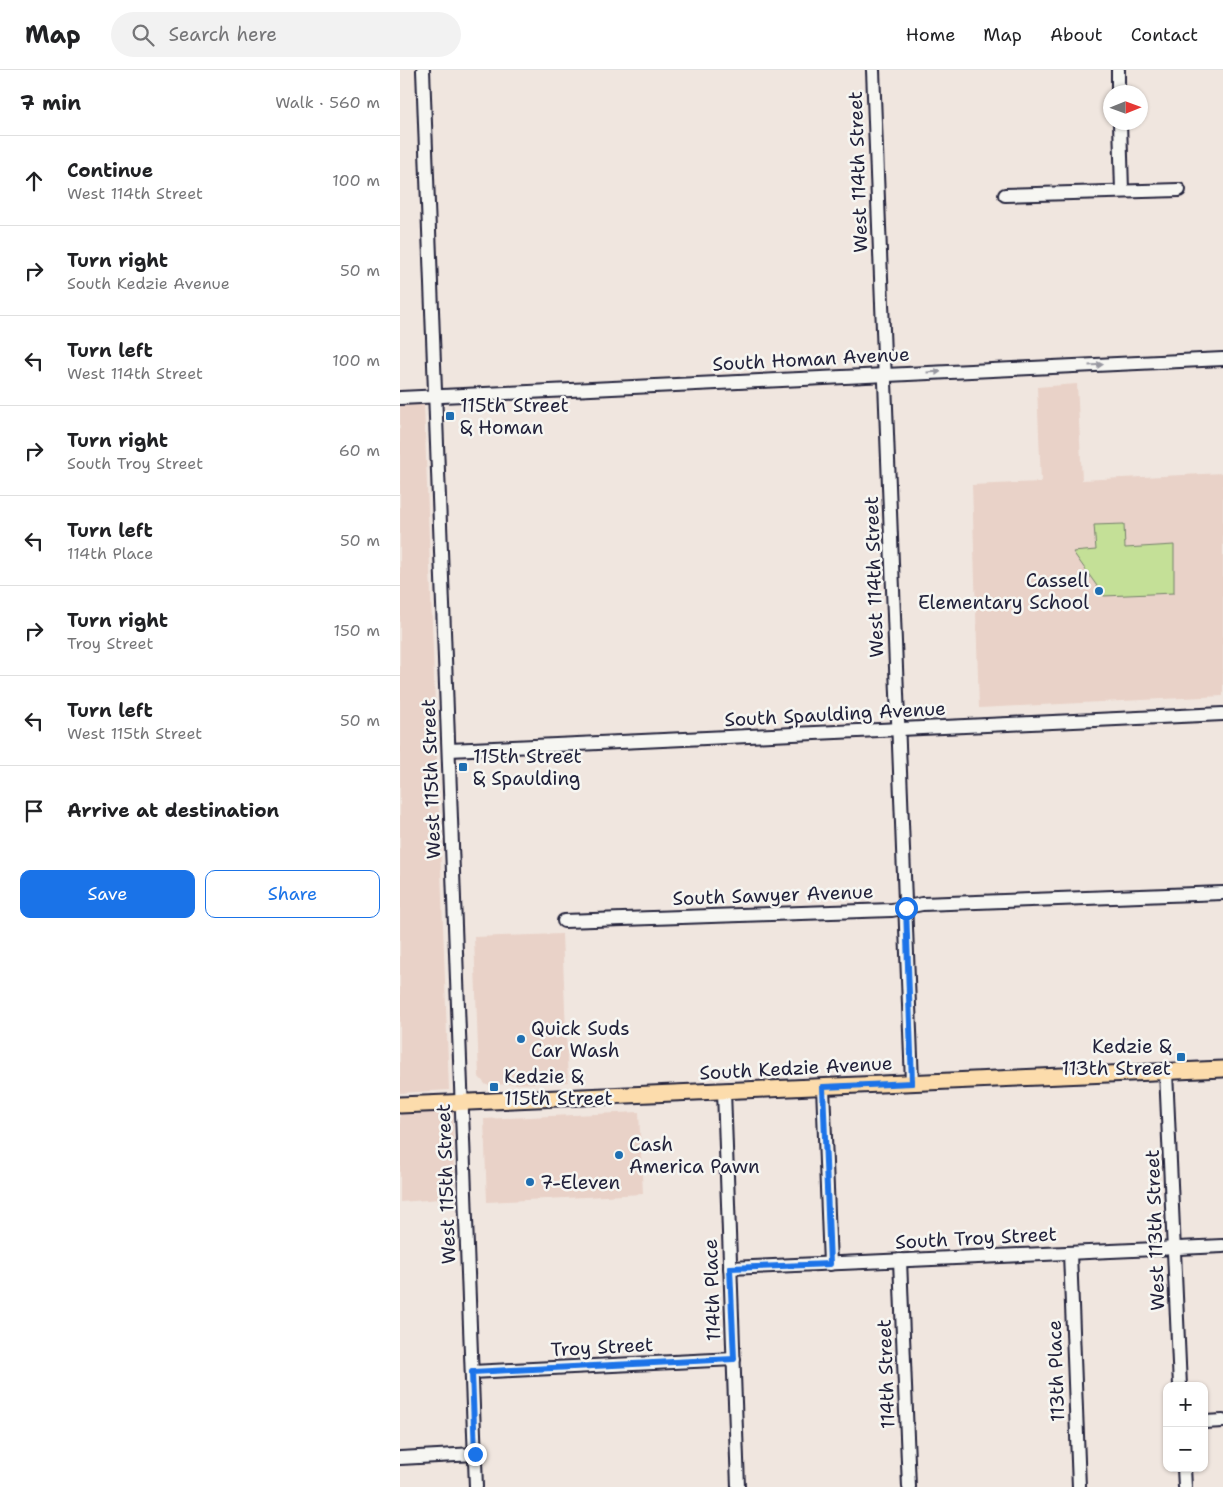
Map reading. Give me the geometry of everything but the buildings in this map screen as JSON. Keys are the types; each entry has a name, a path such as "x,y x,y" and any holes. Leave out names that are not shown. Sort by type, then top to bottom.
{"main road":[{"name":"South Kedzie Avenue","path":"400,1105 1223,1069"}],"street":[{"name":"West 115th Street","path":"423,70 476,1487"},
{"name":"West 114th Street","path":"873,70 912,1083"},
{"path":"1118,70 1118,85"},
{"path":"1120,130 1122,191"},
{"path":"1005,195 1179,190"},
{"name":"South Homan Avenue","path":"400,398 1223,359"},
{"name":"South Spaulding Avenue","path":"449,750 1223,714"},
{"name":"South Sawyer Avenue","path":"564,921 892,910 922,904 1223,893"},
{"name":"West 113th Street","path":"1166,1072 1180,1382"},
{"path":"823,1087 830,1264"},
{"name":"114th Place","path":"724,1091 738,1487"},
{"name":"South Troy Street","path":"730,1268 1223,1246"},
{"name":"113th Place","path":"1070,1253 1080,1487"},
{"name":"114th Street","path":"900,1260 909,1487"},
{"name":"Troy Street","path":"472,1372 734,1359"},
{"path":"1208,1422 1223,1421"},
{"path":"400,1458 475,1454"},
{"path":"1184,1472 1184,1487"}],"shaded area":[{"name":"Cassell Elementary School","path":"1077,384 1082,480 1223,473 1223,696 979,708 972,485 1041,482 1037,387"},
{"path":"424,403 449,1090 400,1093 400,404"},
{"path":"562,934 568,1082 486,1085 479,1077 474,937"},
{"path":"453,1108 454,1198 400,1202 400,1110"},
{"path":"639,1112 643,1194 487,1202 484,1119"}],"green space":[{"path":"1124,524 1125,548 1174,545 1174,593 1104,596 1073,552 1096,550 1094,525"}],"place":[{"name":"115th Street & Homan","path":"450,416"},
{"name":"Cassell Elementary School","path":"1099,591"},
{"name":"115th Street & Spaulding","path":"463,767"},
{"name":"Quick Suds Car Wash","path":"521,1039"},
{"name":"Kedzie & 113th Street","path":"1181,1057"},
{"name":"Kedzie & 115th Street","path":"494,1087"},
{"name":"Cash America Pawn","path":"619,1155"},
{"name":"7-Eleven","path":"530,1182"}],"route":[{"path":"475,1454 472,1372 734,1359 730,1268 830,1264 823,1087 912,1083 906,908"}]}
